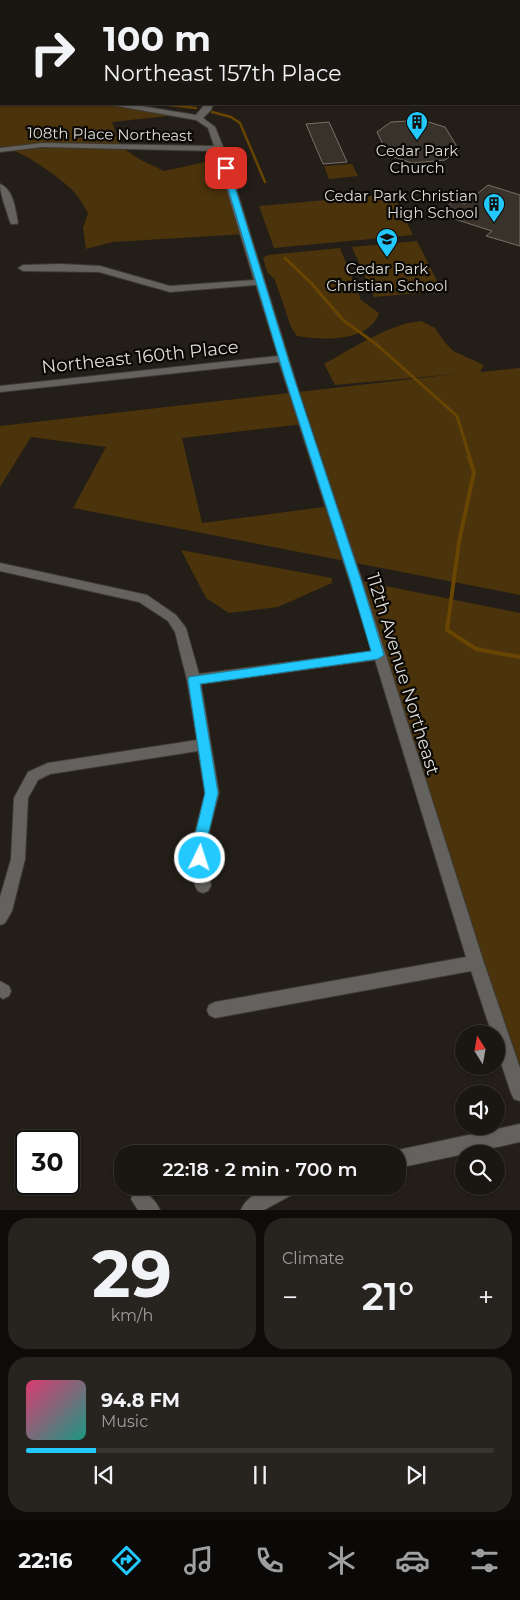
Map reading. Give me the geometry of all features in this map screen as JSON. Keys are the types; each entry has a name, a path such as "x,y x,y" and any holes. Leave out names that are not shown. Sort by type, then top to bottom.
{"street":[{"path":"123,105 198,118 209,105"},
{"name":"112th Avenue Northeast","path":"198,118 211,127 220,149 378,655 476,963 520,1093"},
{"name":"108th Place Northeast","path":"0,150 42,145 220,149"},
{"path":"0,187 8,197 14,222"},
{"path":"23,268 62,267 100,269 170,289 260,282"},
{"name":"Northeast 160th Place","path":"0,389 284,358"},
{"path":"0,567 144,598 158,606 172,618 181,630 194,680 212,793 199,844 203,886"},
{"path":"194,680 378,655"},
{"path":"0,918 4,911 18,859 21,798 33,776 48,769 203,746"},
{"path":"215,1010 476,963"},
{"path":"406,1157 520,1133"},
{"path":"250,1210 256,1204 274,1195"}],"shaded area":[{"path":"0,105 142,105 141,108 178,115 112,122 120,146 139,159 164,171 201,163 222,155 246,234 113,242 86,249 83,228 88,213 70,187 51,172 17,152 0,149"},
{"path":"352,164 358,176 329,179 324,166"},
{"path":"393,194 413,235 274,248 259,206"},
{"path":"417,241 442,291 374,297 352,247"},
{"path":"340,248 361,300 379,313 374,323 355,335 331,338 297,336 291,327 275,280 267,272 263,258 268,255"},
{"path":"421,321 435,328 453,351 484,365 480,372 520,368 520,595 73,508 106,447 31,437 0,487 0,426 456,374 335,385 324,364 371,338 397,326","holes":["304,424 331,506 202,523 182,438"]},
{"path":"181,550 332,578 332,583 278,607 229,613 206,598"},
{"path":"356,580 520,613 520,1093 505,1046 505,1025 498,1025"}],"building":[{"name":"Cedar Park Church","path":"422,120 445,127 459,150 445,160 412,163 388,155 377,132 391,122"},
{"path":"329,122 347,162 323,164 306,124"},
{"name":"Cedar Park Christian High School","path":"488,185 520,195 520,246 486,236 492,231 439,214 454,200 465,204"}],"waterway":[{"path":"169,105 196,108"},
{"path":"212,112 231,117 240,123 265,182"},
{"path":"285,258 312,284 343,320 376,344 457,416 470,458"},
{"path":"469,457 474,472 459,542 447,630 476,649 520,657"}],"place":[{"name":"Cedar Park Church","path":"417,141"},
{"name":"Cedar Park Christian High School","path":"494,223"},
{"name":"Cedar Park Christian School","path":"387,258"}],"route":[{"path":"200,858 199,844 212,793 194,680 378,655 356,580 289,375 226,168"}]}
